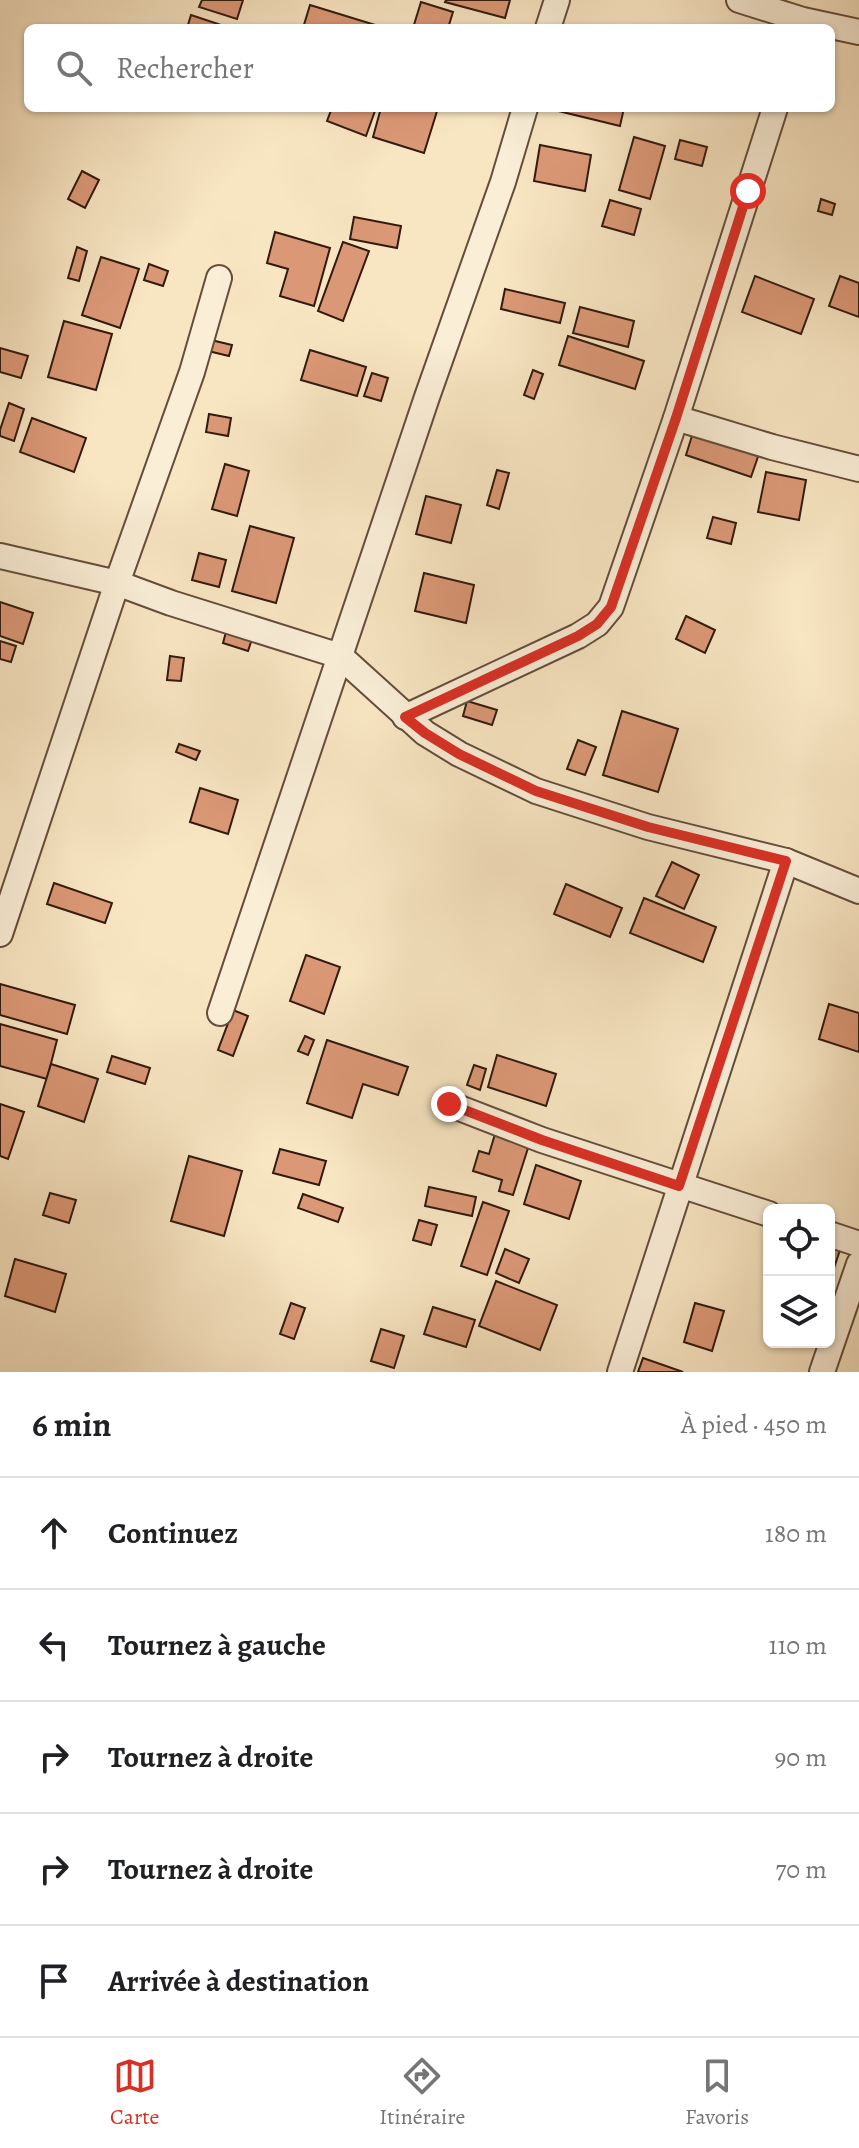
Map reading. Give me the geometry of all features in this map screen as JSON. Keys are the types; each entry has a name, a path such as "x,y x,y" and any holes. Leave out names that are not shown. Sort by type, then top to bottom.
{"street":[{"path":"549,24 557,0"},
{"path":"739,0 832,24"},
{"path":"835,25 859,32"},
{"path":"220,1013 427,397 503,182 524,112"},
{"path":"405,717 578,636 597,624 611,607 676,418 774,112"},
{"path":"0,934 117,583 192,372 219,278"},
{"path":"676,418 859,469"},
{"path":"0,556 117,583 340,656 425,733 459,754 536,791 648,827 786,861 859,891"},
{"path":"620,1372 786,861"},
{"path":"449,1104 542,1140 763,1212"},
{"path":"835,1236 859,1244"},
{"path":"822,1372 859,1264"}],"building":[{"path":"202,0 243,0 237,19 199,7"},
{"path":"446,0 510,0 505,18"},
{"path":"421,2 453,12 449,24 414,24"},
{"path":"310,5 372,24 304,24"},
{"path":"191,15 218,24 188,24"},
{"path":"330,112 375,112 366,136 327,121"},
{"path":"380,112 437,112 424,153 373,137"},
{"path":"562,112 623,112 620,126"},
{"path":"634,137 665,146 650,199 619,190"},
{"path":"680,140 707,147 702,166 675,159"},
{"path":"540,145 591,155 585,191 534,181"},
{"path":"82,171 99,180 85,208 68,199"},
{"path":"821,199 835,204 832,215 818,211"},
{"path":"610,200 641,209 634,235 602,226"},
{"path":"354,217 401,226 397,248 350,239"},
{"path":"275,232 330,248 314,306 280,296 288,269 267,263"},
{"path":"343,242 369,251 343,321 318,311"},
{"path":"77,247 87,251 79,281 68,278"},
{"path":"101,257 139,269 120,328 82,315"},
{"path":"149,264 168,271 163,286 144,280"},
{"path":"755,276 814,299 801,334 742,312"},
{"path":"840,276 859,283 859,317 829,306"},
{"path":"505,289 565,303 560,323 501,309"},
{"path":"580,307 634,321 628,347 573,333"},
{"path":"64,321 112,334 96,390 48,377"},
{"path":"568,336 644,361 635,389 559,365"},
{"path":"211,340 232,345 229,356 208,351"},
{"path":"0,348 28,356 21,378 0,372"},
{"path":"310,350 366,367 357,396 301,380"},
{"path":"533,370 543,374 534,399 524,395"},
{"path":"372,373 388,378 381,401 364,396"},
{"path":"9,403 24,409 14,441 0,436"},
{"path":"209,414 231,418 228,436 206,432"},
{"path":"32,418 86,438 74,472 20,452"},
{"path":"695,426 761,448 751,477 686,455"},
{"path":"225,464 249,471 237,516 212,509"},
{"path":"497,470 509,473 499,509 487,505"},
{"path":"766,472 806,480 799,520 758,512"},
{"path":"426,496 461,505 451,543 416,534"},
{"path":"713,517 736,523 731,544 707,538"},
{"path":"250,526 294,538 276,603 232,591"},
{"path":"199,553 226,560 219,587 192,580"},
{"path":"424,573 474,585 466,623 415,611"},
{"path":"0,602 33,613 23,644 0,636"},
{"path":"686,616 715,630 705,653 676,639"},
{"path":"227,628 253,636 248,651 223,643"},
{"path":"0,641 16,646 11,662 0,659"},
{"path":"170,656 184,658 181,681 167,680"},
{"path":"467,701 497,710 492,725 463,716"},
{"path":"622,711 678,729 658,792 603,775"},
{"path":"578,740 596,747 585,775 567,769"},
{"path":"179,744 200,751 196,760 176,752"},
{"path":"200,788 238,800 228,834 190,822"},
{"path":"672,862 699,875 684,909 656,896"},
{"path":"54,883 112,903 105,923 47,904"},
{"path":"566,884 622,908 610,937 554,914"},
{"path":"644,898 716,927 703,962 630,933"},
{"path":"306,955 340,967 324,1014 290,1001"},
{"path":"0,984 75,1005 67,1034 0,1015"},
{"path":"829,1004 859,1013 859,1052 819,1039"},
{"path":"233,1010 248,1016 233,1056 218,1050"},
{"path":"0,1024 57,1040 47,1079 0,1066"},
{"path":"305,1036 314,1040 308,1055 298,1051"},
{"path":"327,1040 408,1067 398,1095 363,1084 352,1118 307,1103"},
{"path":"497,1055 556,1074 546,1106 488,1087"},
{"path":"112,1056 150,1068 145,1084 107,1072"},
{"path":"51,1064 98,1079 84,1122 38,1106"},
{"path":"474,1065 486,1069 480,1090 467,1085"},
{"path":"0,1104 24,1112 8,1159 0,1156"},
{"path":"495,1134 529,1145 513,1195 499,1191 502,1180 473,1171 479,1151 489,1154"},
{"path":"280,1149 326,1161 319,1185 273,1173"},
{"path":"189,1156 242,1171 224,1236 171,1221"},
{"path":"536,1165 581,1181 569,1219 524,1204"},
{"path":"429,1187 476,1197 472,1216 425,1206"},
{"path":"50,1193 76,1200 69,1223 43,1215"},
{"path":"303,1194 343,1208 338,1222 298,1208"},
{"path":"483,1202 509,1211 487,1275 461,1266"},
{"path":"419,1220 437,1225 431,1245 413,1240"},
{"path":"835,1242 842,1244 835,1265"},
{"path":"505,1249 529,1259 519,1283 496,1273"},
{"path":"15,1259 66,1274 55,1312 5,1296"},
{"path":"496,1281 557,1305 540,1350 479,1326"},
{"path":"291,1303 305,1308 294,1339 280,1334"},
{"path":"695,1303 724,1311 712,1351 684,1342"},
{"path":"433,1307 475,1320 466,1347 424,1334"},
{"path":"381,1329 404,1336 394,1368 371,1361"},
{"path":"643,1358 683,1372 638,1372"}],"route":[{"path":"449,1104 542,1140 679,1186 786,861 648,827 536,791 459,754 405,717 578,636 597,624 611,607 676,418 748,191"}]}
